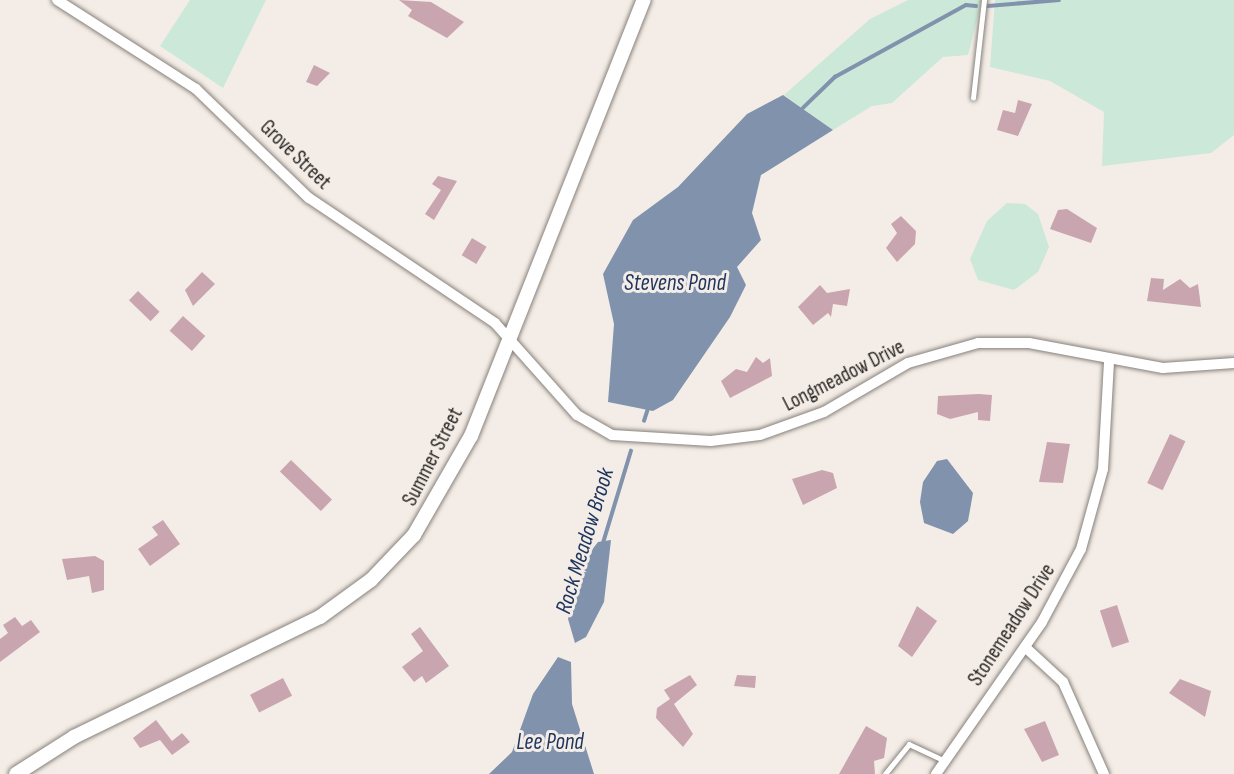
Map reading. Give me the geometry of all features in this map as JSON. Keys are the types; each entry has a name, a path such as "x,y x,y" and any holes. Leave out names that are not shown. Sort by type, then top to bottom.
{"main road":[{"name":"Summer Street","path":"16,774 74,737 291,633 371,580 437,504 509,336 644,0"}],"street":[{"name":"Grove Street","path":"57,0 188,82 309,198 509,336"},
{"name":"Longmeadow Drive","path":"509,336 586,422 612,435 667,441 727,440 792,426 908,363 961,346 1029,343 1109,361 1191,369 1234,363"},
{"name":"Stonemeadow Drive","path":"936,774 1025,648 1071,572 1094,513 1109,361"},
{"path":"1025,648 1063,682 1104,774"}],"lane":[{"path":"974,97 985,0"},
{"path":"885,774 909,744 944,760"}],"green space":[{"path":"190,0 266,0 223,88 160,46"},
{"path":"908,0 982,0 968,55 943,57 892,103 872,106 833,130 784,95 870,19"},
{"path":"995,0 1234,0 1234,135 1211,153 1102,166 1104,112 1050,81 990,67"},
{"path":"1007,203 1025,204 1038,214 1049,247 1038,272 1014,290 978,280 970,259 987,221"}],"water":[{"name":"Stevens Pond","path":"783,95 833,130 761,175 752,213 761,240 737,267 746,285 730,317 673,400 653,411 608,402 614,324 603,274 633,220 678,187 747,114"},
{"path":"947,459 973,493 968,521 953,534 924,523 920,502 923,482 937,461"},
{"path":"611,540 604,602 586,637 575,643 568,619 588,555 598,542"},
{"name":"Lee Pond","path":"558,657 571,662 572,704 594,774 489,774 512,752 533,694"}],"building":[{"path":"399,0 431,2 464,22 447,38 408,16 412,10"},
{"path":"314,65 330,73 317,86 306,82"},
{"path":"1018,100 1032,104 1018,136 997,130 1003,110 1015,113"},
{"path":"438,176 457,181 434,220 425,214 441,190 432,184"},
{"path":"1067,209 1097,228 1091,243 1050,229 1058,210"},
{"path":"901,216 916,231 915,244 897,262 886,248 897,233 891,224"},
{"path":"472,238 487,247 476,264 462,255"},
{"path":"202,272 215,284 193,306 185,290"},
{"path":"1151,278 1164,279 1163,290 1180,279 1190,288 1198,284 1201,307 1147,301"},
{"path":"820,285 827,293 850,289 847,306 833,304 831,317 828,313 813,325 798,307"},
{"path":"138,291 160,312 151,321 129,300"},
{"path":"183,316 205,336 192,351 170,331"},
{"path":"756,357 763,363 770,358 772,376 730,398 721,381 736,369 747,372"},
{"path":"992,395 990,421 978,420 978,412 950,419 937,414 938,396"},
{"path":"1170,434 1185,441 1163,490 1147,483"},
{"path":"1047,442 1070,444 1063,483 1039,482"},
{"path":"291,460 332,500 321,511 280,472"},
{"path":"822,470 833,473 837,488 803,505 792,479"},
{"path":"163,520 180,544 150,566 138,549 158,535 152,527"},
{"path":"95,556 104,561 104,590 92,593 89,576 67,580 62,559"},
{"path":"1117,605 1129,642 1112,648 1100,611"},
{"path":"917,606 937,621 912,657 898,646"},
{"path":"15,617 22,626 31,620 40,632 0,662 0,639 8,633 3,625"},
{"path":"420,627 449,666 426,683 422,676 414,682 402,667 423,651 411,634"},
{"path":"690,675 697,685 674,704 693,734 683,747 656,718 657,708 670,699 664,690"},
{"path":"737,675 756,676 755,688 734,686"},
{"path":"283,678 292,696 259,713 250,695"},
{"path":"1180,679 1211,691 1205,717 1169,693"},
{"path":"156,720 172,741 182,733 190,742 172,755 160,740 140,748 133,738"},
{"path":"1045,721 1059,755 1042,762 1024,729"},
{"path":"866,726 887,738 884,758 874,761 875,774 839,774"}],"waterway":[{"name":"Rock Meadow Brook","path":"988,6 1059,0"},
{"name":"Rock Meadow Brook","path":"803,108 835,77 966,5 976,6"},
{"name":"Rock Meadow Brook","path":"644,421 649,406"},
{"name":"Rock Meadow Brook","path":"603,543 631,451"}]}
